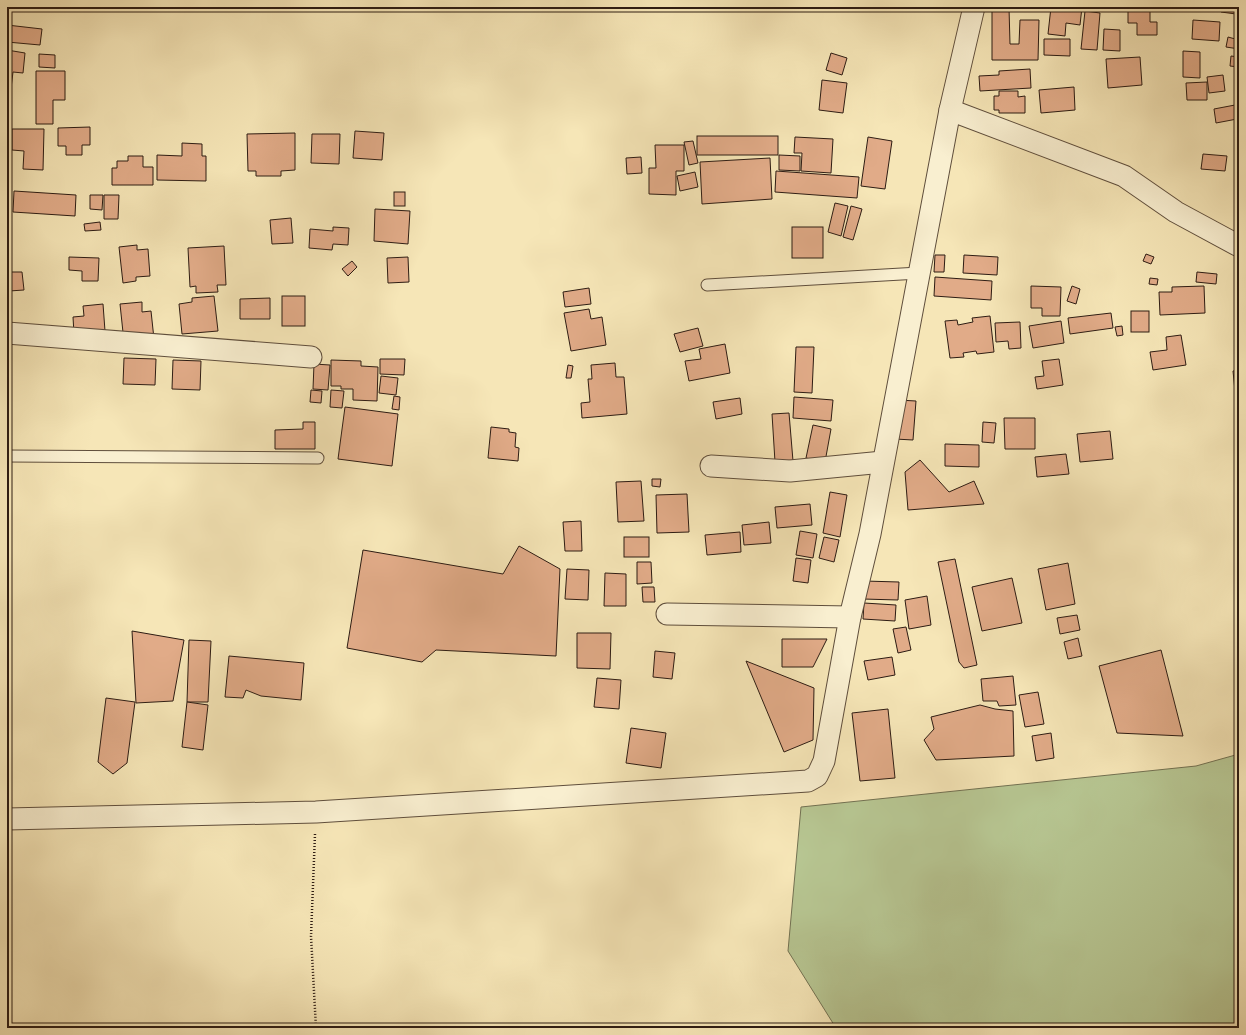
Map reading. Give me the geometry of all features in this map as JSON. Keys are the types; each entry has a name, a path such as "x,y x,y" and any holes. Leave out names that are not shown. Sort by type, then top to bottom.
{"street":[{"path":"7,819 316,812 808,781 817,776 824,762 850,617 870,534 950,110 974,7"},
{"path":"950,110 1124,176 1176,212 1239,246"},
{"path":"7,334 311,357"},
{"path":"711,466 790,471 883,462"},
{"path":"667,614 850,617"}],"lane":[{"path":"707,285 919,273"},
{"path":"7,456 318,458"}],"path":[{"path":"316,812 311,936 316,1028"}],"green space":[{"path":"1239,754 1239,1028 836,1028 788,951 801,807 1196,766"}],"building":[{"path":"1051,7 1082,7 1080,25 1066,23 1065,36 1048,34"},
{"path":"1221,7 1237,7 1236,14 1221,12"},
{"path":"992,8 1009,8 1010,44 1019,44 1020,20 1039,20 1038,60 992,60"},
{"path":"1085,11 1100,13 1097,50 1081,49"},
{"path":"1128,11 1150,11 1150,22 1157,22 1157,35 1137,35 1137,23 1128,23"},
{"path":"1193,20 1220,22 1219,41 1192,39"},
{"path":"7,25 42,29 40,45 7,42"},
{"path":"1104,29 1120,30 1120,51 1103,50"},
{"path":"1228,37 1239,40 1239,49 1226,47"},
{"path":"1044,39 1070,39 1070,56 1044,55"},
{"path":"7,50 25,53 23,73 13,72 7,121"},
{"path":"1183,51 1200,52 1200,78 1183,77"},
{"path":"831,53 847,58 842,75 826,70"},
{"path":"39,54 55,55 55,68 39,67"},
{"path":"1231,56 1239,57 1239,67 1230,66"},
{"path":"1140,57 1142,85 1108,88 1106,59"},
{"path":"1030,69 1031,88 980,91 979,76 999,75 999,71"},
{"path":"36,71 65,71 65,100 53,100 53,124 36,124"},
{"path":"1223,75 1225,91 1209,93 1207,77"},
{"path":"822,80 847,83 843,113 819,110"},
{"path":"1207,82 1207,100 1187,100 1186,83"},
{"path":"1074,87 1075,110 1041,113 1039,90"},
{"path":"999,91 1018,91 1018,97 1025,96 1025,113 999,113 999,110 994,110 994,96 999,96"},
{"path":"1235,105 1237,119 1216,123 1214,109"},
{"path":"90,127 90,145 82,145 82,155 66,155 66,146 58,146 58,128"},
{"path":"12,129 44,129 43,170 23,169 24,151 12,150"},
{"path":"355,131 384,133 382,160 353,158"},
{"path":"295,133 295,170 281,171 281,176 256,176 256,171 248,171 247,134"},
{"path":"312,134 340,134 339,164 311,163"},
{"path":"697,136 778,136 778,155 697,155"},
{"path":"795,137 833,139 831,173 801,171 802,153 794,153"},
{"path":"868,137 892,141 885,189 861,186"},
{"path":"693,141 698,163 689,165 684,142"},
{"path":"182,143 202,144 202,156 206,156 206,181 157,180 157,155 182,156"},
{"path":"655,145 684,145 684,171 676,171 676,195 649,194 649,168 656,168"},
{"path":"1203,154 1227,156 1225,171 1201,169"},
{"path":"779,155 800,156 800,171 779,170"},
{"path":"128,156 143,156 143,167 153,167 153,185 112,185 112,168 117,168 117,161 128,161"},
{"path":"641,157 642,173 627,174 626,158"},
{"path":"770,158 772,199 702,204 700,162"},
{"path":"776,171 859,177 857,198 775,192"},
{"path":"695,172 698,187 680,191 677,176"},
{"path":"14,191 76,195 75,216 13,212"},
{"path":"394,192 405,192 405,206 394,206"},
{"path":"90,195 103,195 102,210 90,209"},
{"path":"104,195 119,195 118,219 104,219"},
{"path":"835,203 848,206 841,236 828,232"},
{"path":"851,206 862,209 853,240 843,237"},
{"path":"375,209 410,211 408,244 374,241"},
{"path":"291,218 293,243 272,244 270,220"},
{"path":"100,222 101,230 85,231 84,224"},
{"path":"333,227 349,228 348,245 333,244 332,250 309,248 310,229 333,231"},
{"path":"792,227 823,227 823,258 792,258"},
{"path":"137,245 137,250 148,249 150,276 136,277 136,281 123,283 119,247"},
{"path":"224,246 226,285 217,285 218,292 196,293 196,286 190,287 188,248"},
{"path":"1146,254 1154,257 1151,264 1143,261"},
{"path":"935,255 945,255 944,272 934,272"},
{"path":"964,255 998,257 997,275 963,273"},
{"path":"69,257 99,258 98,281 82,281 82,271 69,270"},
{"path":"408,257 409,282 388,283 387,258"},
{"path":"352,261 357,267 348,276 342,269"},
{"path":"8,272 22,272 24,290 9,291"},
{"path":"1197,272 1217,274 1216,284 1196,282"},
{"path":"935,277 992,281 991,300 934,296"},
{"path":"1150,278 1158,279 1157,285 1149,284"},
{"path":"1031,286 1061,287 1060,316 1042,316 1042,308 1031,308"},
{"path":"1072,286 1080,289 1076,304 1067,301"},
{"path":"1204,286 1205,313 1160,315 1159,292 1172,292 1172,287"},
{"path":"589,288 591,304 565,307 563,292"},
{"path":"214,296 218,331 182,334 179,304 192,302 192,298"},
{"path":"282,296 305,296 305,326 282,326"},
{"path":"270,298 270,319 240,319 240,299"},
{"path":"142,302 142,312 151,311 154,339 124,342 120,304"},
{"path":"103,304 105,331 74,334 73,317 84,316 83,306"},
{"path":"589,309 591,319 602,317 606,345 571,351 564,313"},
{"path":"1131,311 1149,311 1149,332 1131,332"},
{"path":"1111,313 1113,328 1070,334 1068,318"},
{"path":"990,316 994,352 977,354 976,351 963,353 964,357 950,358 945,321 957,320 958,325 973,322 972,318"},
{"path":"1061,321 1064,343 1033,348 1029,326"},
{"path":"1020,322 1021,348 1009,349 1008,341 996,342 995,323"},
{"path":"1122,326 1123,335 1117,336 1115,327"},
{"path":"698,328 703,346 680,352 674,334"},
{"path":"1181,335 1186,365 1153,370 1150,352 1167,350 1166,337"},
{"path":"725,344 730,373 689,381 685,361 701,359 699,349"},
{"path":"796,347 814,347 812,393 794,392"},
{"path":"124,358 156,359 155,385 123,384"},
{"path":"380,359 405,359 404,375 380,374"},
{"path":"1059,359 1063,385 1037,389 1035,377 1044,376 1042,361"},
{"path":"173,360 201,361 200,390 172,389"},
{"path":"331,360 361,361 361,366 378,367 377,401 353,400 353,389 341,389 341,386 331,386"},
{"path":"615,363 616,377 624,377 627,414 582,418 581,403 590,402 588,379 592,379 591,365"},
{"path":"314,364 330,365 328,390 313,389"},
{"path":"568,365 573,366 571,378 566,378"},
{"path":"1239,370 1239,400 1236,401 1233,371"},
{"path":"381,376 398,378 396,395 379,393"},
{"path":"311,390 322,391 321,403 310,402"},
{"path":"331,390 344,391 342,408 330,407"},
{"path":"394,396 400,397 399,410 392,409"},
{"path":"794,397 833,400 831,421 793,418"},
{"path":"740,398 742,414 716,419 713,402"},
{"path":"898,400 916,401 913,440 895,439"},
{"path":"345,407 398,414 392,466 338,459"},
{"path":"789,413 793,461 775,462 772,414"},
{"path":"1004,418 1035,418 1035,449 1005,449"},
{"path":"303,422 315,422 315,449 275,449 275,430 303,429"},
{"path":"983,422 996,423 994,443 982,442"},
{"path":"813,425 831,429 825,462 806,458"},
{"path":"491,427 509,429 509,432 516,433 515,447 519,448 518,461 488,458"},
{"path":"1110,431 1113,459 1080,462 1077,434"},
{"path":"945,444 979,445 979,467 945,466"},
{"path":"1066,454 1069,474 1037,477 1035,457"},
{"path":"920,460 949,492 974,481 984,504 908,510 905,472"},
{"path":"652,479 661,479 660,487 652,486"},
{"path":"641,481 644,521 618,522 616,482"},
{"path":"830,492 847,495 840,537 823,533"},
{"path":"687,494 689,532 657,533 656,495"},
{"path":"810,504 812,525 777,528 775,507"},
{"path":"581,521 582,551 565,551 563,522"},
{"path":"769,522 771,543 744,545 742,525"},
{"path":"800,531 817,534 813,558 796,555"},
{"path":"740,532 741,552 707,555 705,535"},
{"path":"624,537 649,537 649,557 624,557"},
{"path":"824,537 839,540 834,562 819,558"},
{"path":"519,546 560,569 556,656 436,650 422,662 347,648 363,550 503,574"},
{"path":"796,558 811,560 808,583 793,581"},
{"path":"955,559 977,665 964,668 959,662 938,562"},
{"path":"637,562 651,562 652,583 637,584"},
{"path":"1068,563 1075,604 1046,610 1038,569"},
{"path":"567,569 589,570 588,600 565,599"},
{"path":"605,573 626,574 626,606 604,606"},
{"path":"1012,578 1022,623 982,631 972,587"},
{"path":"864,581 899,582 898,600 863,599"},
{"path":"642,587 654,587 655,602 643,602"},
{"path":"927,596 931,625 909,629 905,600"},
{"path":"864,603 896,605 895,621 863,619"},
{"path":"1077,615 1080,630 1060,634 1057,618"},
{"path":"906,627 911,650 898,653 893,629"},
{"path":"132,631 184,640 173,701 136,703"},
{"path":"577,633 611,633 610,669 577,668"},
{"path":"1078,638 1082,656 1068,659 1064,642"},
{"path":"782,639 827,639 813,667 782,667"},
{"path":"189,640 211,641 208,702 187,702"},
{"path":"1161,650 1183,736 1117,733 1099,666"},
{"path":"655,651 675,653 672,679 653,677"},
{"path":"229,656 304,663 301,700 261,696 246,690 243,698 225,697"},
{"path":"892,657 895,675 868,680 864,661"},
{"path":"746,661 814,688 813,740 784,752"},
{"path":"1013,676 1016,705 999,706 997,701 983,701 981,679"},
{"path":"597,678 621,680 619,709 594,707"},
{"path":"1038,692 1044,724 1025,727 1019,695"},
{"path":"106,698 135,702 127,763 113,774 98,762"},
{"path":"187,702 208,705 203,750 182,747"},
{"path":"980,705 995,709 1013,711 1014,756 936,760 924,740 934,729 931,717"},
{"path":"888,709 895,778 860,781 852,713"},
{"path":"631,728 666,733 661,768 626,763"},
{"path":"1051,733 1054,758 1036,761 1032,736"}]}
